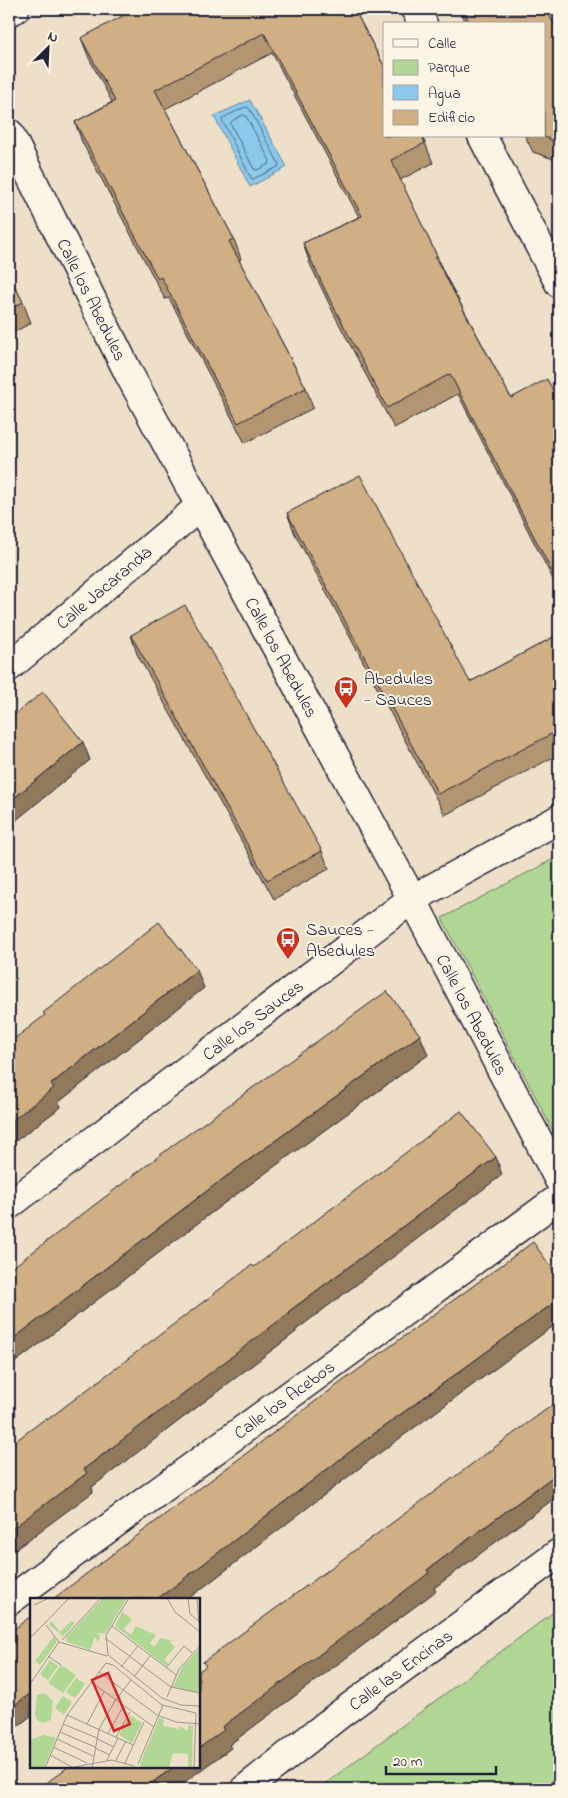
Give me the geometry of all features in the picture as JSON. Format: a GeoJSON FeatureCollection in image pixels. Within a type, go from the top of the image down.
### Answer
{"type":"FeatureCollection","features":[{"type":"Feature","properties":{"kind":"street"},"geometry":{"type":"LineString","coordinates":[[9,12],[15,9]]}},
{"type":"Feature","properties":{"kind":"street"},"geometry":{"type":"LineString","coordinates":[[416,9],[422,22]]}},
{"type":"Feature","properties":{"kind":"street","name":"Calle los Abedules"},"geometry":{"type":"LineString","coordinates":[[9,133],[129,374],[412,899],[559,1180]]}},
{"type":"Feature","properties":{"kind":"street"},"geometry":{"type":"LineString","coordinates":[[483,138],[553,256],[559,284]]}},
{"type":"Feature","properties":{"kind":"street","name":"Calle Jacaranda"},"geometry":{"type":"LineString","coordinates":[[9,667],[199,507]]}},
{"type":"Feature","properties":{"kind":"street","name":"Calle los Sauces"},"geometry":{"type":"LineString","coordinates":[[9,1205],[412,899],[559,819]]}},
{"type":"Feature","properties":{"kind":"street","name":"Calle los Acebos"},"geometry":{"type":"LineString","coordinates":[[9,1601],[559,1198]]}},
{"type":"Feature","properties":{"kind":"street","name":"Calle las Encinas"},"geometry":{"type":"LineString","coordinates":[[244,1789],[340,1715],[559,1553]]}},
{"type":"Feature","properties":{"kind":"green space"},"geometry":{"type":"Polygon","coordinates":[[[559,856],[559,1142],[442,918],[559,856]]]}},
{"type":"Feature","properties":{"kind":"green space"},"geometry":{"type":"Polygon","coordinates":[[[559,1608],[559,1789],[318,1789],[559,1608]]]}},
{"type":"Feature","properties":{"kind":"water"},"geometry":{"type":"Polygon","coordinates":[[[250,100],[287,167],[250,187],[214,116],[250,100]]]}},
{"type":"Feature","properties":{"kind":"building"},"geometry":{"type":"Polygon","coordinates":[[[136,9],[354,9],[383,64],[383,138],[423,138],[425,143],[391,160],[437,256],[435,257],[511,398],[547,379],[559,402],[559,585],[450,374],[387,408],[328,296],[303,243],[362,216],[264,33],[155,90],[234,239],[229,241],[306,388],[238,423],[161,277],[158,279],[75,122],[115,101],[81,38],[136,9]]]}},
{"type":"Feature","properties":{"kind":"building"},"geometry":{"type":"Polygon","coordinates":[[[463,9],[546,9],[559,33],[559,143],[546,138],[546,22],[469,22],[463,9]]]}},
{"type":"Feature","properties":{"kind":"building"},"geometry":{"type":"Polygon","coordinates":[[[9,275],[23,302],[9,310],[9,275]]]}},
{"type":"Feature","properties":{"kind":"building"},"geometry":{"type":"Polygon","coordinates":[[[360,475],[470,682],[559,634],[559,730],[438,794],[287,513],[360,475]]]}},
{"type":"Feature","properties":{"kind":"building"},"geometry":{"type":"Polygon","coordinates":[[[185,605],[322,851],[267,880],[131,635],[185,605]]]}},
{"type":"Feature","properties":{"kind":"building"},"geometry":{"type":"Polygon","coordinates":[[[43,692],[83,742],[9,802],[9,719],[43,692]]]}},
{"type":"Feature","properties":{"kind":"building"},"geometry":{"type":"Polygon","coordinates":[[[159,922],[197,970],[51,1084],[54,1088],[9,1123],[9,1043],[45,1015],[43,1013],[159,922]]]}},
{"type":"Feature","properties":{"kind":"building"},"geometry":{"type":"Polygon","coordinates":[[[387,991],[420,1035],[216,1184],[9,1342],[9,1270],[176,1143],[387,991]]]}},
{"type":"Feature","properties":{"kind":"building"},"geometry":{"type":"Polygon","coordinates":[[[461,1111],[496,1157],[288,1312],[84,1469],[87,1473],[9,1531],[9,1446],[46,1418],[47,1420],[252,1265],[254,1267],[461,1111]]]}},
{"type":"Feature","properties":{"kind":"building"},"geometry":{"type":"Polygon","coordinates":[[[533,1242],[559,1278],[559,1299],[364,1441],[158,1598],[54,1598],[317,1400],[533,1242]]]}},
{"type":"Feature","properties":{"kind":"building"},"geometry":{"type":"Polygon","coordinates":[[[559,1400],[559,1472],[427,1570],[429,1573],[222,1727],[224,1730],[200,1747],[200,1670],[206,1666],[203,1662],[559,1400]]]}},
{"type":"Feature","properties":{"kind":"building"},"geometry":{"type":"Polygon","coordinates":[[[30,1617],[30,1694],[9,1709],[9,1633],[30,1617]]]}},
{"type":"Feature","properties":{"kind":"building"},"geometry":{"type":"Polygon","coordinates":[[[67,1768],[173,1768],[143,1789],[38,1789],[67,1768]]]}},
{"type":"Feature","properties":{"kind":"place","name":"Abedules - Sauces"},"geometry":{"type":"Point","coordinates":[346,709]}},
{"type":"Feature","properties":{"kind":"place","name":"Sauces - Abedules"},"geometry":{"type":"Point","coordinates":[288,960]}}]}
